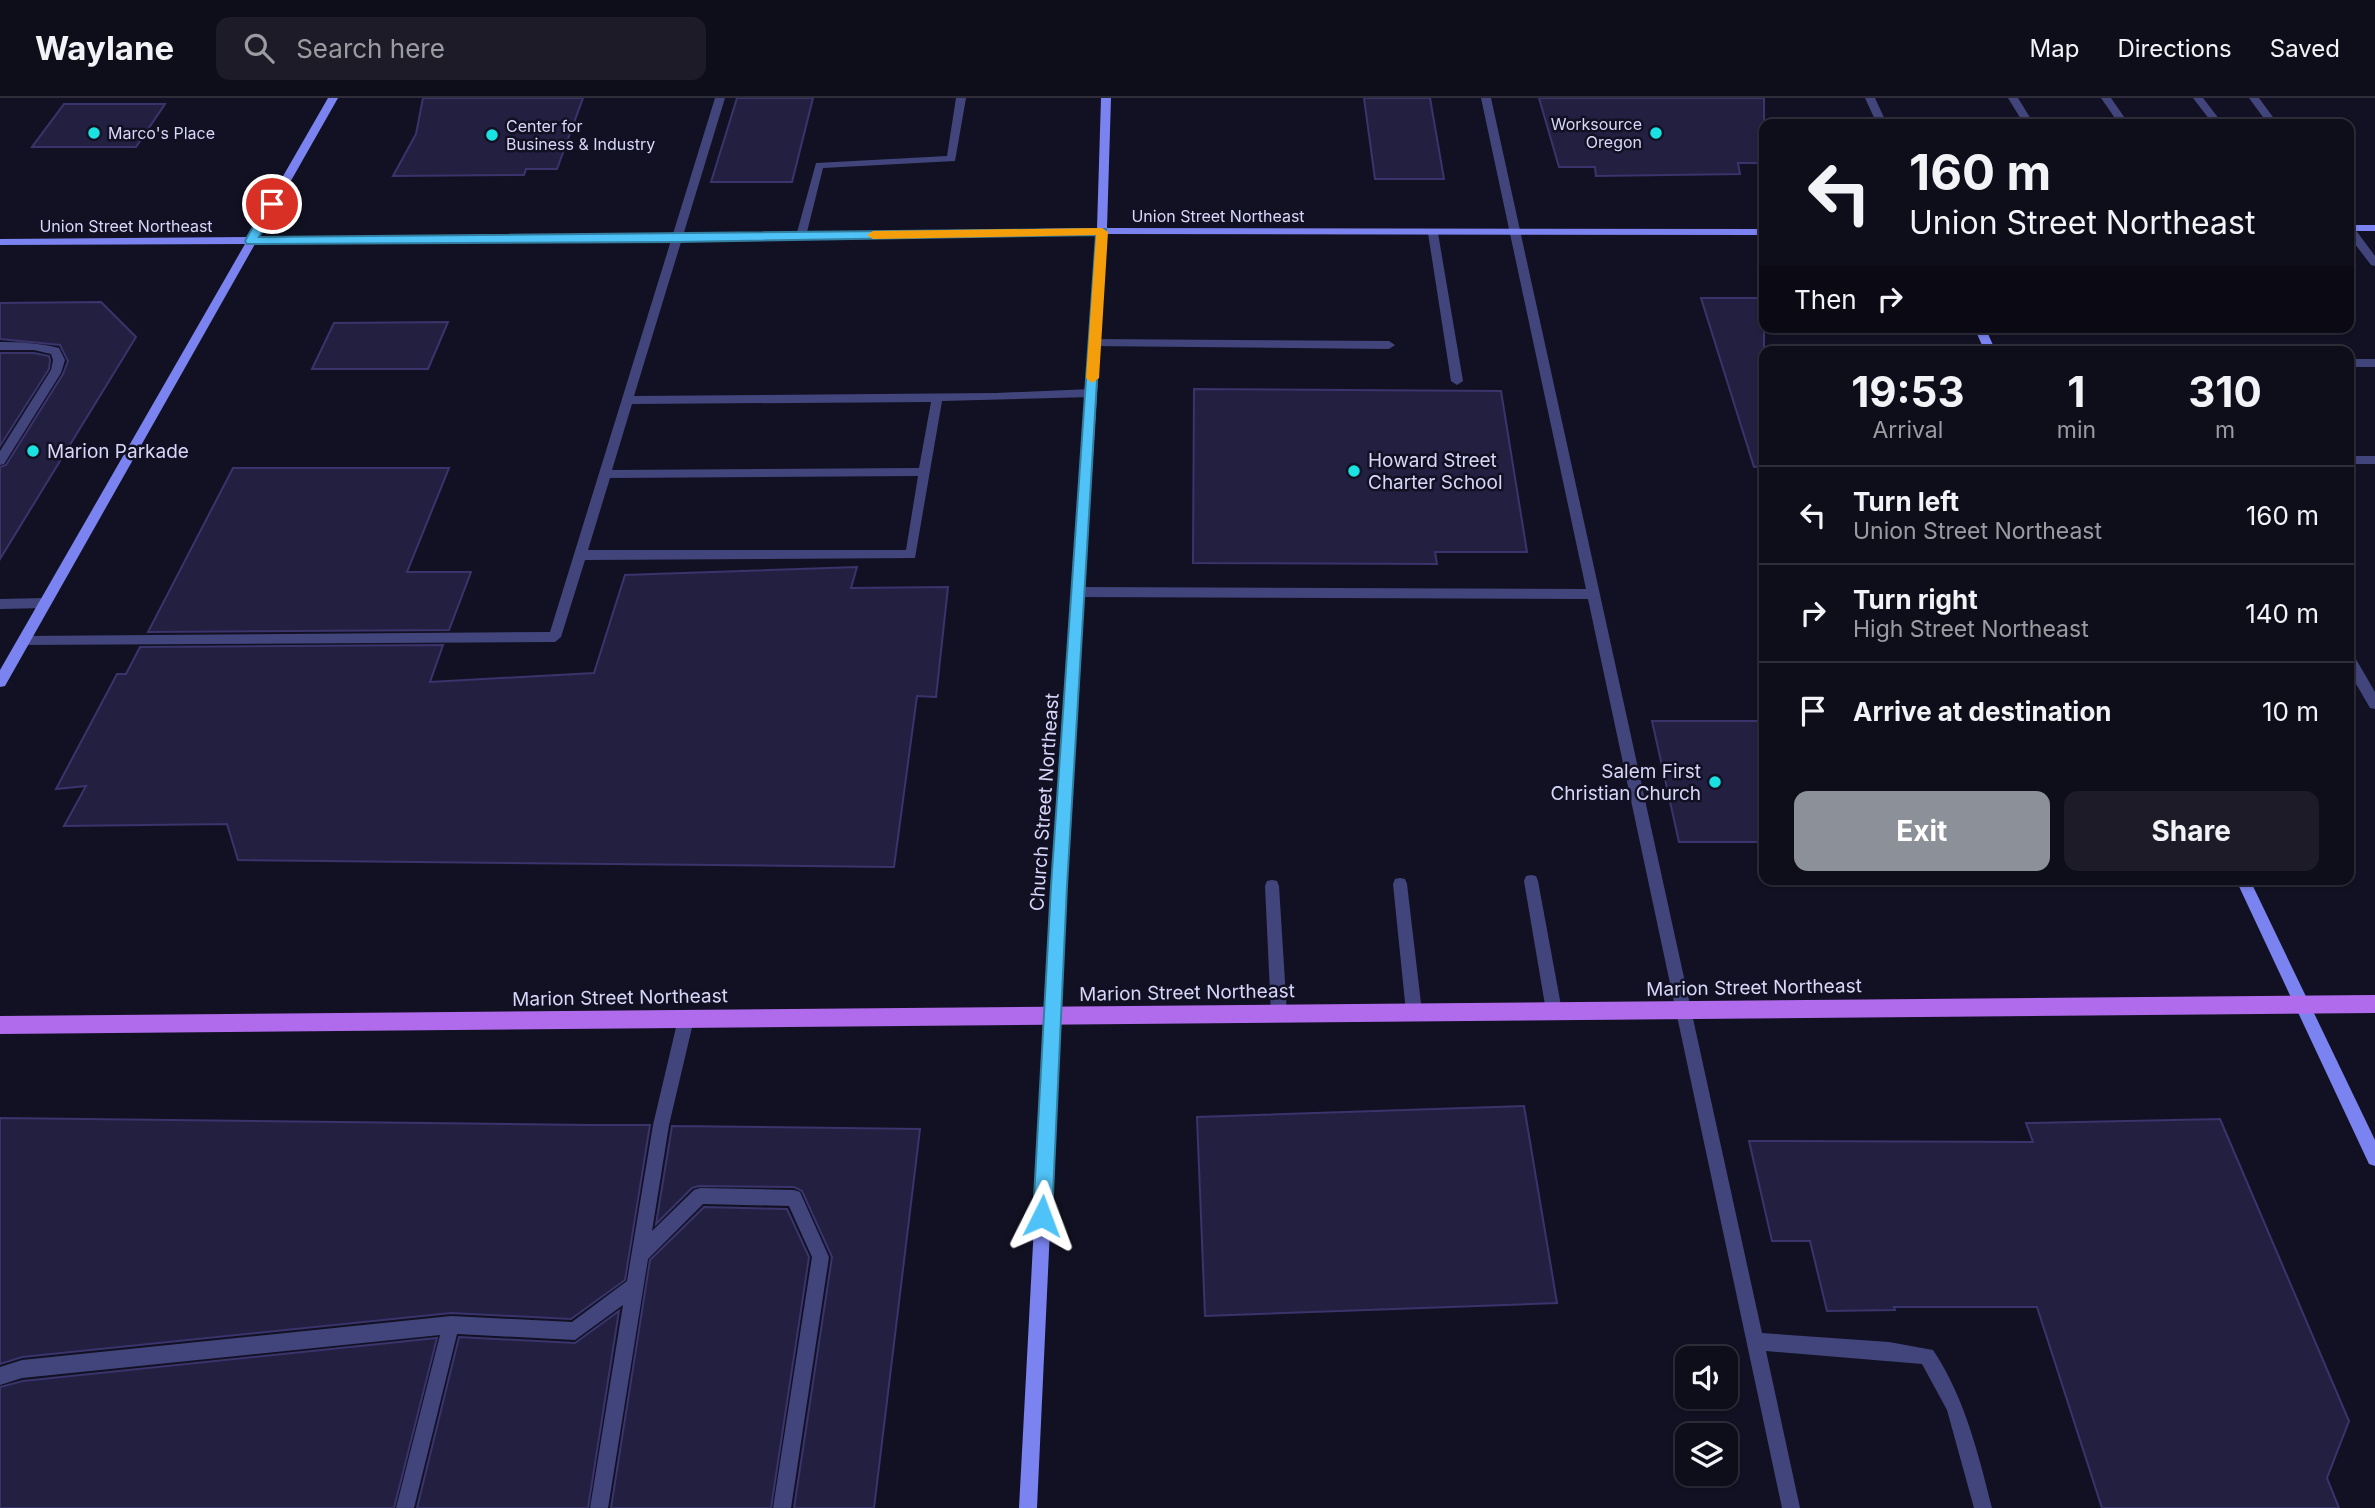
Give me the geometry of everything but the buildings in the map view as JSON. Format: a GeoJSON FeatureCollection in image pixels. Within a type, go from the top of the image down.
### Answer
{"type":"FeatureCollection","features":[{"type":"Feature","properties":{"kind":"main road","name":"Marion Street Northeast"},"geometry":{"type":"LineString","coordinates":[[0,1025],[2375,1004]]}},
{"type":"Feature","properties":{"kind":"street"},"geometry":{"type":"LineString","coordinates":[[0,682],[333,98]]}},
{"type":"Feature","properties":{"kind":"street"},"geometry":{"type":"LineString","coordinates":[[23,641],[555,637],[720,98]]}},
{"type":"Feature","properties":{"kind":"street"},"geometry":{"type":"LineString","coordinates":[[801,236],[819,165],[952,159],[961,98]]}},
{"type":"Feature","properties":{"kind":"street","name":"Church Street Northeast"},"geometry":{"type":"LineString","coordinates":[[1028,1508],[1052,1016],[1102,232],[1106,98]]}},
{"type":"Feature","properties":{"kind":"street"},"geometry":{"type":"LineString","coordinates":[[1486,98],[1791,1508]]}},
{"type":"Feature","properties":{"kind":"street"},"geometry":{"type":"LineString","coordinates":[[1870,98],[1880,119]]}},
{"type":"Feature","properties":{"kind":"street"},"geometry":{"type":"LineString","coordinates":[[2013,98],[2026,119]]}},
{"type":"Feature","properties":{"kind":"street"},"geometry":{"type":"LineString","coordinates":[[2106,98],[2121,119]]}},
{"type":"Feature","properties":{"kind":"street"},"geometry":{"type":"LineString","coordinates":[[2199,98],[2214,119]]}},
{"type":"Feature","properties":{"kind":"street"},"geometry":{"type":"LineString","coordinates":[[2254,98],[2269,119]]}},
{"type":"Feature","properties":{"kind":"street"},"geometry":{"type":"LineString","coordinates":[[2354,228],[2375,228]]}},
{"type":"Feature","properties":{"kind":"street","name":"Union Street Northeast"},"geometry":{"type":"LineString","coordinates":[[0,242],[677,238],[1102,232],[1759,232]]}},
{"type":"Feature","properties":{"kind":"street"},"geometry":{"type":"LineString","coordinates":[[1433,233],[1457,382]]}},
{"type":"Feature","properties":{"kind":"street"},"geometry":{"type":"LineString","coordinates":[[2354,235],[2375,263]]}},
{"type":"Feature","properties":{"kind":"street"},"geometry":{"type":"LineString","coordinates":[[1095,343],[1389,345]]}},
{"type":"Feature","properties":{"kind":"street"},"geometry":{"type":"LineString","coordinates":[[0,346],[34,346],[55,351],[59,360],[57,370],[0,461]]}},
{"type":"Feature","properties":{"kind":"street"},"geometry":{"type":"LineString","coordinates":[[2354,363],[2375,363]]}},
{"type":"Feature","properties":{"kind":"street"},"geometry":{"type":"LineString","coordinates":[[628,400],[1091,393]]}},
{"type":"Feature","properties":{"kind":"street"},"geometry":{"type":"LineString","coordinates":[[580,555],[911,555],[937,397]]}},
{"type":"Feature","properties":{"kind":"street"},"geometry":{"type":"LineString","coordinates":[[2354,460],[2375,460]]}},
{"type":"Feature","properties":{"kind":"street"},"geometry":{"type":"LineString","coordinates":[[606,474],[925,472]]}},
{"type":"Feature","properties":{"kind":"street"},"geometry":{"type":"LineString","coordinates":[[1078,592],[1594,594]]}},
{"type":"Feature","properties":{"kind":"street"},"geometry":{"type":"LineString","coordinates":[[0,604],[46,603]]}},
{"type":"Feature","properties":{"kind":"street"},"geometry":{"type":"LineString","coordinates":[[2354,668],[2375,704]]}},
{"type":"Feature","properties":{"kind":"street"},"geometry":{"type":"LineString","coordinates":[[1531,881],[1553,1011]]}},
{"type":"Feature","properties":{"kind":"street"},"geometry":{"type":"LineString","coordinates":[[1400,884],[1415,1012]]}},
{"type":"Feature","properties":{"kind":"street"},"geometry":{"type":"LineString","coordinates":[[2245,885],[2375,1158]]}},
{"type":"Feature","properties":{"kind":"street"},"geometry":{"type":"LineString","coordinates":[[1272,886],[1279,1014]]}},
{"type":"Feature","properties":{"kind":"street"},"geometry":{"type":"LineString","coordinates":[[599,1508],[661,1125],[686,1019]]}},
{"type":"Feature","properties":{"kind":"street"},"geometry":{"type":"LineString","coordinates":[[642,1253],[700,1196],[794,1198],[821,1257],[782,1508]]}},
{"type":"Feature","properties":{"kind":"street"},"geometry":{"type":"LineString","coordinates":[[0,1376],[22,1369],[451,1325],[575,1331],[637,1284]]}},
{"type":"Feature","properties":{"kind":"street"},"geometry":{"type":"LineString","coordinates":[[405,1508],[451,1325]]}},
{"type":"Feature","properties":{"kind":"street"},"geometry":{"type":"LineString","coordinates":[[1755,1341],[1927,1356],[1942,1375],[1954,1401],[1983,1508]]}},
{"type":"Feature","properties":{"kind":"slow traffic"},"geometry":{"type":"LineString","coordinates":[[873,235],[1102,232],[1092,378]]}},
{"type":"Feature","properties":{"kind":"place","name":"Marco's Place"},"geometry":{"type":"Point","coordinates":[94,133]}},
{"type":"Feature","properties":{"kind":"place","name":"Worksource Oregon"},"geometry":{"type":"Point","coordinates":[1656,133]}},
{"type":"Feature","properties":{"kind":"place","name":"Center for Business & Industry"},"geometry":{"type":"Point","coordinates":[492,135]}},
{"type":"Feature","properties":{"kind":"place","name":"Marion Parkade"},"geometry":{"type":"Point","coordinates":[33,451]}},
{"type":"Feature","properties":{"kind":"place","name":"Howard Street Charter School"},"geometry":{"type":"Point","coordinates":[1354,471]}},
{"type":"Feature","properties":{"kind":"place","name":"Salem First Christian Church"},"geometry":{"type":"Point","coordinates":[1715,782]}},
{"type":"Feature","properties":{"kind":"route"},"geometry":{"type":"LineString","coordinates":[[272,204],[251,241],[1102,232],[1059,886],[1042,1216]]}}]}
